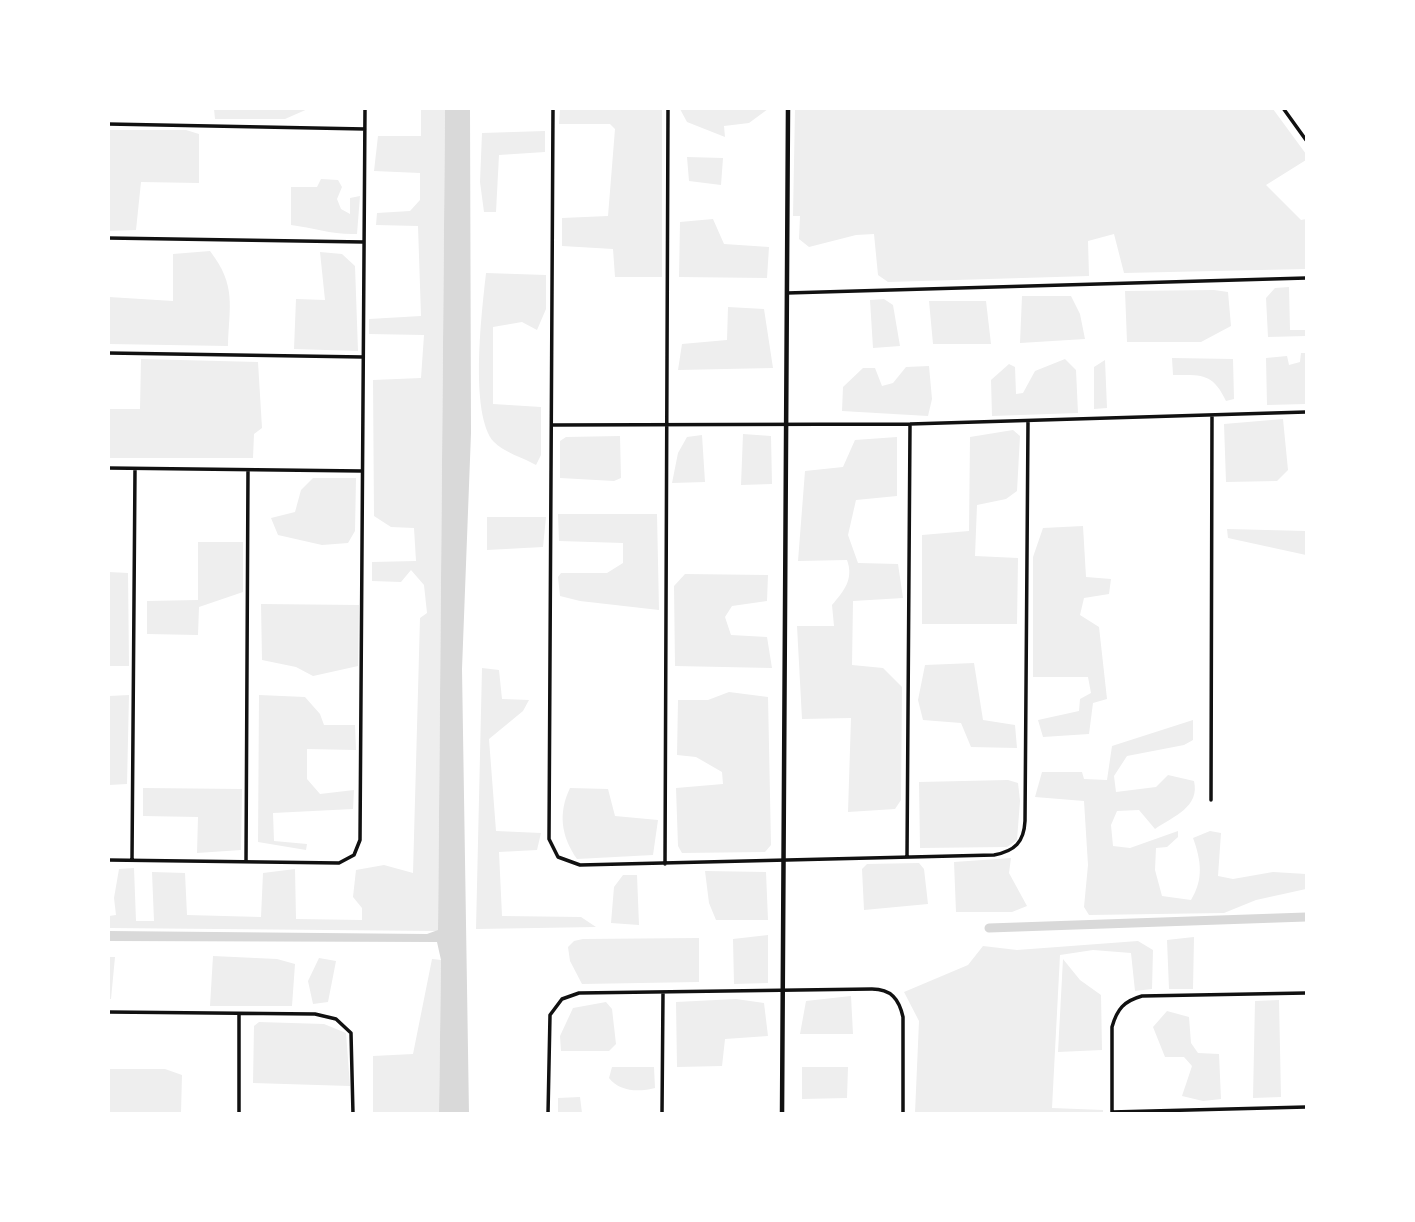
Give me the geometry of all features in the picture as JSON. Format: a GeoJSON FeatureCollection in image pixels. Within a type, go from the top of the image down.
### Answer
{"type":"FeatureCollection","features":[{"type":"Feature","properties":{"kind":"street"},"geometry":{"type":"LineString","coordinates":[[108,860],[339,863],[354,855],[360,840],[365,108]]}},
{"type":"Feature","properties":{"kind":"street"},"geometry":{"type":"LineString","coordinates":[[553,108],[549,839],[558,857],[567,863],[665,864],[994,855],[1009,852],[1017,846],[1024,838],[1026,821],[1028,422]]}},
{"type":"Feature","properties":{"kind":"street"},"geometry":{"type":"LineString","coordinates":[[665,864],[668,108]]}},
{"type":"Feature","properties":{"kind":"street"},"geometry":{"type":"LineString","coordinates":[[782,1114],[788,108]]}},
{"type":"Feature","properties":{"kind":"street"},"geometry":{"type":"LineString","coordinates":[[1283,108],[1307,140]]}},
{"type":"Feature","properties":{"kind":"street"},"geometry":{"type":"LineString","coordinates":[[108,124],[365,128]]}},
{"type":"Feature","properties":{"kind":"street"},"geometry":{"type":"LineString","coordinates":[[108,238],[364,243]]}},
{"type":"Feature","properties":{"kind":"street"},"geometry":{"type":"LineString","coordinates":[[787,293],[1307,278]]}},
{"type":"Feature","properties":{"kind":"street"},"geometry":{"type":"LineString","coordinates":[[108,353],[363,357]]}},
{"type":"Feature","properties":{"kind":"street"},"geometry":{"type":"LineString","coordinates":[[552,425],[1028,422],[1307,412]]}},
{"type":"Feature","properties":{"kind":"street"},"geometry":{"type":"LineString","coordinates":[[1211,800],[1212,415]]}},
{"type":"Feature","properties":{"kind":"street"},"geometry":{"type":"LineString","coordinates":[[907,857],[910,424]]}},
{"type":"Feature","properties":{"kind":"street"},"geometry":{"type":"LineString","coordinates":[[108,468],[362,471]]}},
{"type":"Feature","properties":{"kind":"street"},"geometry":{"type":"LineString","coordinates":[[132,860],[135,469]]}},
{"type":"Feature","properties":{"kind":"street"},"geometry":{"type":"LineString","coordinates":[[246,862],[248,470]]}},
{"type":"Feature","properties":{"kind":"street"},"geometry":{"type":"LineString","coordinates":[[548,1114],[548,1028],[554,1007],[562,999],[579,993],[877,989],[891,993],[901,1004],[903,1114]]}},
{"type":"Feature","properties":{"kind":"street"},"geometry":{"type":"LineString","coordinates":[[662,1114],[663,993]]}},
{"type":"Feature","properties":{"kind":"street"},"geometry":{"type":"LineString","coordinates":[[1307,993],[1142,996],[1126,1002],[1115,1014],[1112,1027],[1112,1113],[1307,1107]]}},
{"type":"Feature","properties":{"kind":"street"},"geometry":{"type":"LineString","coordinates":[[108,1012],[315,1014],[335,1018],[351,1033],[354,1047],[353,1114]]}},
{"type":"Feature","properties":{"kind":"street"},"geometry":{"type":"LineString","coordinates":[[239,1014],[239,1114]]}},
{"type":"Feature","properties":{"kind":"shaded area"},"geometry":{"type":"Polygon","coordinates":[[[310,108],[285,119],[215,119],[214,109],[310,108]]]}},
{"type":"Feature","properties":{"kind":"shaded area"},"geometry":{"type":"Polygon","coordinates":[[[421,109],[445,109],[438,931],[109,928],[109,916],[116,915],[114,898],[119,869],[134,868],[136,921],[154,921],[152,872],[185,873],[187,915],[261,917],[263,873],[295,869],[296,919],[362,920],[362,908],[353,897],[356,870],[384,865],[413,873],[420,618],[427,613],[424,585],[411,570],[401,582],[372,581],[372,562],[416,561],[414,528],[391,527],[374,516],[373,380],[421,378],[424,335],[369,334],[369,319],[421,316],[418,226],[376,225],[377,213],[410,211],[420,200],[420,173],[374,171],[378,136],[421,136],[421,109]]]}},
{"type":"Feature","properties":{"kind":"shaded area"},"geometry":{"type":"Polygon","coordinates":[[[445,109],[470,109],[471,433],[462,669],[469,1114],[439,1113],[441,960],[437,942],[108,941],[109,931],[427,934],[438,930],[445,109]]]}},
{"type":"Feature","properties":{"kind":"shaded area"},"geometry":{"type":"Polygon","coordinates":[[[560,109],[662,109],[662,277],[615,277],[613,249],[562,246],[562,218],[608,216],[615,129],[610,124],[559,124],[560,109]]]}},
{"type":"Feature","properties":{"kind":"shaded area"},"geometry":{"type":"Polygon","coordinates":[[[680,109],[768,109],[749,123],[724,126],[725,137],[687,122],[680,109]]]}},
{"type":"Feature","properties":{"kind":"shaded area"},"geometry":{"type":"Polygon","coordinates":[[[795,109],[1273,109],[1306,154],[1306,160],[1266,185],[1301,220],[1306,219],[1306,269],[1124,273],[1114,234],[1088,241],[1089,276],[888,282],[878,275],[874,234],[856,235],[809,247],[799,239],[800,216],[793,216],[795,109]]]}},
{"type":"Feature","properties":{"kind":"shaded area"},"geometry":{"type":"Polygon","coordinates":[[[108,130],[186,130],[199,134],[199,183],[141,182],[136,230],[109,231],[108,130]]]}},
{"type":"Feature","properties":{"kind":"shaded area"},"geometry":{"type":"Polygon","coordinates":[[[545,131],[545,152],[499,155],[496,212],[484,212],[480,182],[482,133],[545,131]]]}},
{"type":"Feature","properties":{"kind":"shaded area"},"geometry":{"type":"Polygon","coordinates":[[[687,157],[723,158],[721,185],[689,181],[687,157]]]}},
{"type":"Feature","properties":{"kind":"shaded area"},"geometry":{"type":"Polygon","coordinates":[[[321,179],[338,180],[342,187],[337,199],[341,209],[350,214],[350,198],[360,196],[357,234],[291,225],[291,187],[317,187],[321,179]]]}},
{"type":"Feature","properties":{"kind":"shaded area"},"geometry":{"type":"Polygon","coordinates":[[[713,219],[724,244],[769,247],[767,278],[679,277],[680,222],[713,219]]]}},
{"type":"Feature","properties":{"kind":"shaded area"},"geometry":{"type":"Polygon","coordinates":[[[210,251],[219,263],[228,286],[228,346],[109,344],[109,297],[173,301],[173,254],[210,251]]]}},
{"type":"Feature","properties":{"kind":"shaded area"},"geometry":{"type":"Polygon","coordinates":[[[320,252],[342,254],[355,266],[358,351],[294,349],[296,299],[325,300],[320,252]]]}},
{"type":"Feature","properties":{"kind":"shaded area"},"geometry":{"type":"Polygon","coordinates":[[[486,273],[546,275],[546,309],[537,330],[522,322],[493,327],[493,404],[541,407],[541,455],[536,465],[498,446],[486,428],[479,386],[479,361],[486,273]]]}},
{"type":"Feature","properties":{"kind":"shaded area"},"geometry":{"type":"Polygon","coordinates":[[[1289,287],[1290,330],[1306,330],[1306,336],[1268,337],[1266,298],[1275,288],[1289,287]]]}},
{"type":"Feature","properties":{"kind":"shaded area"},"geometry":{"type":"Polygon","coordinates":[[[1125,291],[1228,292],[1231,326],[1201,342],[1127,342],[1125,291]]]}},
{"type":"Feature","properties":{"kind":"shaded area"},"geometry":{"type":"Polygon","coordinates":[[[1022,296],[1071,296],[1080,314],[1085,339],[1020,343],[1022,296]]]}},
{"type":"Feature","properties":{"kind":"shaded area"},"geometry":{"type":"Polygon","coordinates":[[[884,299],[893,305],[900,346],[873,348],[870,300],[884,299]]]}},
{"type":"Feature","properties":{"kind":"shaded area"},"geometry":{"type":"Polygon","coordinates":[[[929,301],[986,301],[991,344],[933,344],[929,301]]]}},
{"type":"Feature","properties":{"kind":"shaded area"},"geometry":{"type":"Polygon","coordinates":[[[728,307],[764,309],[773,368],[678,370],[682,344],[727,340],[728,307]]]}},
{"type":"Feature","properties":{"kind":"shaded area"},"geometry":{"type":"Polygon","coordinates":[[[1301,353],[1306,353],[1306,404],[1267,405],[1266,358],[1287,356],[1289,365],[1300,362],[1301,353]]]}},
{"type":"Feature","properties":{"kind":"shaded area"},"geometry":{"type":"Polygon","coordinates":[[[1172,358],[1233,359],[1234,399],[1226,401],[1216,385],[1206,378],[1173,375],[1172,358]]]}},
{"type":"Feature","properties":{"kind":"shaded area"},"geometry":{"type":"Polygon","coordinates":[[[141,359],[258,362],[262,428],[254,434],[253,458],[109,458],[109,409],[140,409],[141,359]]]}},
{"type":"Feature","properties":{"kind":"shaded area"},"geometry":{"type":"Polygon","coordinates":[[[1065,359],[1076,370],[1078,413],[992,416],[991,380],[1009,364],[1015,367],[1016,394],[1023,393],[1035,371],[1065,359]]]}},
{"type":"Feature","properties":{"kind":"shaded area"},"geometry":{"type":"Polygon","coordinates":[[[1105,360],[1107,408],[1094,409],[1094,367],[1105,360]]]}},
{"type":"Feature","properties":{"kind":"shaded area"},"geometry":{"type":"Polygon","coordinates":[[[929,366],[932,399],[928,416],[842,411],[843,387],[863,368],[875,368],[882,386],[893,383],[906,367],[929,366]]]}},
{"type":"Feature","properties":{"kind":"shaded area"},"geometry":{"type":"Polygon","coordinates":[[[1283,419],[1288,470],[1277,481],[1226,482],[1224,424],[1283,419]]]}},
{"type":"Feature","properties":{"kind":"shaded area"},"geometry":{"type":"Polygon","coordinates":[[[1013,430],[1020,436],[1017,491],[1006,499],[977,505],[975,556],[1018,558],[1017,624],[922,624],[922,535],[969,531],[970,437],[1013,430]]]}},
{"type":"Feature","properties":{"kind":"shaded area"},"geometry":{"type":"Polygon","coordinates":[[[743,434],[771,436],[772,484],[741,485],[743,434]]]}},
{"type":"Feature","properties":{"kind":"shaded area"},"geometry":{"type":"Polygon","coordinates":[[[702,435],[705,482],[672,483],[678,453],[687,437],[702,435]]]}},
{"type":"Feature","properties":{"kind":"shaded area"},"geometry":{"type":"Polygon","coordinates":[[[620,436],[621,478],[614,481],[560,478],[560,441],[566,437],[620,436]]]}},
{"type":"Feature","properties":{"kind":"shaded area"},"geometry":{"type":"Polygon","coordinates":[[[897,437],[897,496],[856,500],[848,535],[858,563],[898,564],[903,598],[853,601],[852,665],[883,668],[902,687],[901,800],[895,809],[848,812],[851,718],[802,719],[797,626],[834,626],[832,605],[844,590],[849,573],[847,560],[798,561],[805,471],[843,467],[855,440],[897,437]]]}},
{"type":"Feature","properties":{"kind":"shaded area"},"geometry":{"type":"Polygon","coordinates":[[[313,478],[356,478],[355,531],[348,543],[322,545],[278,535],[271,518],[295,512],[301,490],[313,478]]]}},
{"type":"Feature","properties":{"kind":"shaded area"},"geometry":{"type":"Polygon","coordinates":[[[558,514],[657,514],[659,610],[580,601],[560,596],[558,577],[561,573],[607,573],[623,563],[623,543],[559,541],[558,514]]]}},
{"type":"Feature","properties":{"kind":"shaded area"},"geometry":{"type":"Polygon","coordinates":[[[487,517],[546,517],[543,547],[487,550],[487,517]]]}},
{"type":"Feature","properties":{"kind":"shaded area"},"geometry":{"type":"Polygon","coordinates":[[[1083,526],[1086,577],[1111,579],[1109,594],[1084,598],[1080,615],[1099,627],[1107,699],[1093,703],[1089,734],[1043,737],[1038,720],[1079,711],[1080,699],[1091,693],[1088,677],[1033,677],[1033,557],[1043,528],[1083,526]]]}},
{"type":"Feature","properties":{"kind":"shaded area"},"geometry":{"type":"Polygon","coordinates":[[[1227,529],[1306,531],[1306,555],[1228,538],[1227,529]]]}},
{"type":"Feature","properties":{"kind":"shaded area"},"geometry":{"type":"Polygon","coordinates":[[[198,542],[243,542],[243,592],[199,607],[198,635],[147,634],[147,601],[198,600],[198,542]]]}},
{"type":"Feature","properties":{"kind":"shaded area"},"geometry":{"type":"Polygon","coordinates":[[[109,572],[128,573],[129,666],[109,666],[109,572]]]}},
{"type":"Feature","properties":{"kind":"shaded area"},"geometry":{"type":"Polygon","coordinates":[[[685,574],[768,575],[767,601],[732,606],[725,617],[731,635],[767,637],[772,668],[675,666],[674,586],[685,574]]]}},
{"type":"Feature","properties":{"kind":"shaded area"},"geometry":{"type":"Polygon","coordinates":[[[261,604],[359,605],[358,666],[313,676],[296,667],[262,660],[261,604]]]}},
{"type":"Feature","properties":{"kind":"shaded area"},"geometry":{"type":"Polygon","coordinates":[[[974,663],[983,720],[1015,725],[1017,748],[971,747],[961,723],[923,720],[918,700],[925,665],[974,663]]]}},
{"type":"Feature","properties":{"kind":"shaded area"},"geometry":{"type":"Polygon","coordinates":[[[482,668],[499,670],[502,699],[529,700],[523,711],[489,739],[496,831],[541,833],[537,850],[499,852],[502,916],[581,917],[596,927],[476,929],[482,668]]]}},
{"type":"Feature","properties":{"kind":"shaded area"},"geometry":{"type":"Polygon","coordinates":[[[729,692],[768,697],[771,845],[765,852],[682,853],[678,846],[676,788],[723,784],[722,772],[696,757],[677,755],[678,700],[708,700],[729,692]]]}},
{"type":"Feature","properties":{"kind":"shaded area"},"geometry":{"type":"Polygon","coordinates":[[[129,695],[127,784],[109,785],[109,696],[129,695]]]}},
{"type":"Feature","properties":{"kind":"shaded area"},"geometry":{"type":"Polygon","coordinates":[[[259,695],[305,697],[320,714],[324,725],[355,725],[356,750],[307,749],[307,779],[320,794],[354,790],[353,809],[273,813],[274,841],[307,844],[306,850],[258,842],[259,695]]]}},
{"type":"Feature","properties":{"kind":"shaded area"},"geometry":{"type":"Polygon","coordinates":[[[1193,720],[1193,740],[1184,745],[1127,756],[1114,776],[1116,792],[1156,787],[1168,775],[1194,781],[1193,798],[1184,810],[1155,829],[1139,810],[1117,811],[1111,825],[1113,846],[1130,848],[1178,831],[1178,837],[1167,847],[1156,848],[1155,870],[1162,896],[1191,900],[1198,885],[1200,869],[1193,838],[1210,831],[1221,833],[1218,876],[1233,879],[1273,872],[1306,874],[1306,889],[1256,900],[1224,913],[1089,915],[1084,907],[1088,865],[1084,801],[1035,797],[1042,772],[1082,772],[1084,779],[1107,780],[1112,746],[1193,720]]]}},
{"type":"Feature","properties":{"kind":"shaded area"},"geometry":{"type":"Polygon","coordinates":[[[1008,780],[1018,783],[1020,801],[1017,840],[1007,847],[920,848],[919,782],[1008,780]]]}},
{"type":"Feature","properties":{"kind":"shaded area"},"geometry":{"type":"Polygon","coordinates":[[[143,788],[242,789],[241,850],[197,853],[198,817],[143,816],[143,788]]]}},
{"type":"Feature","properties":{"kind":"shaded area"},"geometry":{"type":"Polygon","coordinates":[[[570,788],[608,789],[615,816],[658,820],[653,855],[577,859],[567,842],[563,824],[564,806],[570,788]]]}},
{"type":"Feature","properties":{"kind":"shaded area"},"geometry":{"type":"Polygon","coordinates":[[[1011,858],[1009,873],[1027,906],[1012,912],[956,912],[954,862],[1011,858]]]}},
{"type":"Feature","properties":{"kind":"shaded area"},"geometry":{"type":"Polygon","coordinates":[[[919,863],[924,869],[928,904],[864,910],[862,869],[867,864],[919,863]]]}},
{"type":"Feature","properties":{"kind":"shaded area"},"geometry":{"type":"Polygon","coordinates":[[[705,871],[766,872],[768,920],[716,920],[709,903],[705,871]]]}},
{"type":"Feature","properties":{"kind":"shaded area"},"geometry":{"type":"Polygon","coordinates":[[[623,875],[637,875],[639,925],[611,923],[614,887],[623,875]]]}},
{"type":"Feature","properties":{"kind":"shaded area"},"geometry":{"type":"Polygon","coordinates":[[[768,935],[768,983],[734,984],[733,939],[768,935]]]}},
{"type":"Feature","properties":{"kind":"shaded area"},"geometry":{"type":"Polygon","coordinates":[[[1194,937],[1193,989],[1169,989],[1167,940],[1194,937]]]}},
{"type":"Feature","properties":{"kind":"shaded area"},"geometry":{"type":"Polygon","coordinates":[[[699,938],[699,982],[582,984],[570,961],[568,947],[574,941],[583,939],[699,938]]]}},
{"type":"Feature","properties":{"kind":"shaded area"},"geometry":{"type":"Polygon","coordinates":[[[1138,941],[1153,950],[1152,989],[1135,991],[1131,953],[1093,950],[1060,955],[1052,1108],[1103,1110],[1103,1113],[915,1113],[919,1021],[904,992],[968,965],[983,946],[1017,950],[1138,941]]]}},
{"type":"Feature","properties":{"kind":"shaded area"},"geometry":{"type":"Polygon","coordinates":[[[213,956],[277,959],[295,964],[292,1006],[210,1006],[213,956]]]}},
{"type":"Feature","properties":{"kind":"shaded area"},"geometry":{"type":"Polygon","coordinates":[[[109,957],[115,957],[111,999],[109,999],[109,957]]]}},
{"type":"Feature","properties":{"kind":"shaded area"},"geometry":{"type":"Polygon","coordinates":[[[319,958],[336,961],[328,1002],[313,1004],[308,981],[319,958]]]}},
{"type":"Feature","properties":{"kind":"shaded area"},"geometry":{"type":"Polygon","coordinates":[[[432,959],[441,960],[439,1113],[373,1114],[373,1056],[413,1054],[432,959]]]}},
{"type":"Feature","properties":{"kind":"shaded area"},"geometry":{"type":"Polygon","coordinates":[[[1063,959],[1080,980],[1101,995],[1102,1050],[1058,1052],[1063,959]]]}},
{"type":"Feature","properties":{"kind":"shaded area"},"geometry":{"type":"Polygon","coordinates":[[[851,996],[853,1034],[800,1034],[806,1001],[851,996]]]}},
{"type":"Feature","properties":{"kind":"shaded area"},"geometry":{"type":"Polygon","coordinates":[[[736,999],[764,1003],[768,1036],[725,1039],[722,1066],[677,1067],[676,1002],[736,999]]]}},
{"type":"Feature","properties":{"kind":"shaded area"},"geometry":{"type":"Polygon","coordinates":[[[1279,1000],[1281,1097],[1253,1098],[1255,1001],[1279,1000]]]}},
{"type":"Feature","properties":{"kind":"shaded area"},"geometry":{"type":"Polygon","coordinates":[[[606,1002],[612,1009],[616,1044],[609,1051],[561,1051],[560,1036],[573,1008],[606,1002]]]}},
{"type":"Feature","properties":{"kind":"shaded area"},"geometry":{"type":"Polygon","coordinates":[[[1167,1011],[1189,1017],[1191,1043],[1198,1053],[1219,1054],[1221,1099],[1203,1101],[1182,1096],[1192,1066],[1184,1057],[1165,1057],[1153,1027],[1167,1011]]]}},
{"type":"Feature","properties":{"kind":"shaded area"},"geometry":{"type":"Polygon","coordinates":[[[259,1022],[324,1024],[346,1033],[350,1086],[253,1083],[254,1026],[259,1022]]]}},
{"type":"Feature","properties":{"kind":"shaded area"},"geometry":{"type":"Polygon","coordinates":[[[612,1067],[654,1067],[655,1088],[636,1090],[619,1086],[609,1078],[612,1067]]]}},
{"type":"Feature","properties":{"kind":"shaded area"},"geometry":{"type":"Polygon","coordinates":[[[802,1067],[848,1067],[847,1098],[802,1099],[802,1067]]]}},
{"type":"Feature","properties":{"kind":"shaded area"},"geometry":{"type":"Polygon","coordinates":[[[109,1069],[165,1069],[182,1075],[181,1113],[109,1113],[109,1069]]]}},
{"type":"Feature","properties":{"kind":"shaded area"},"geometry":{"type":"Polygon","coordinates":[[[580,1097],[582,1113],[558,1113],[558,1098],[580,1097]]]}},
{"type":"Feature","properties":{"kind":"waterway"},"geometry":{"type":"LineString","coordinates":[[989,928],[1306,917]]}}]}
